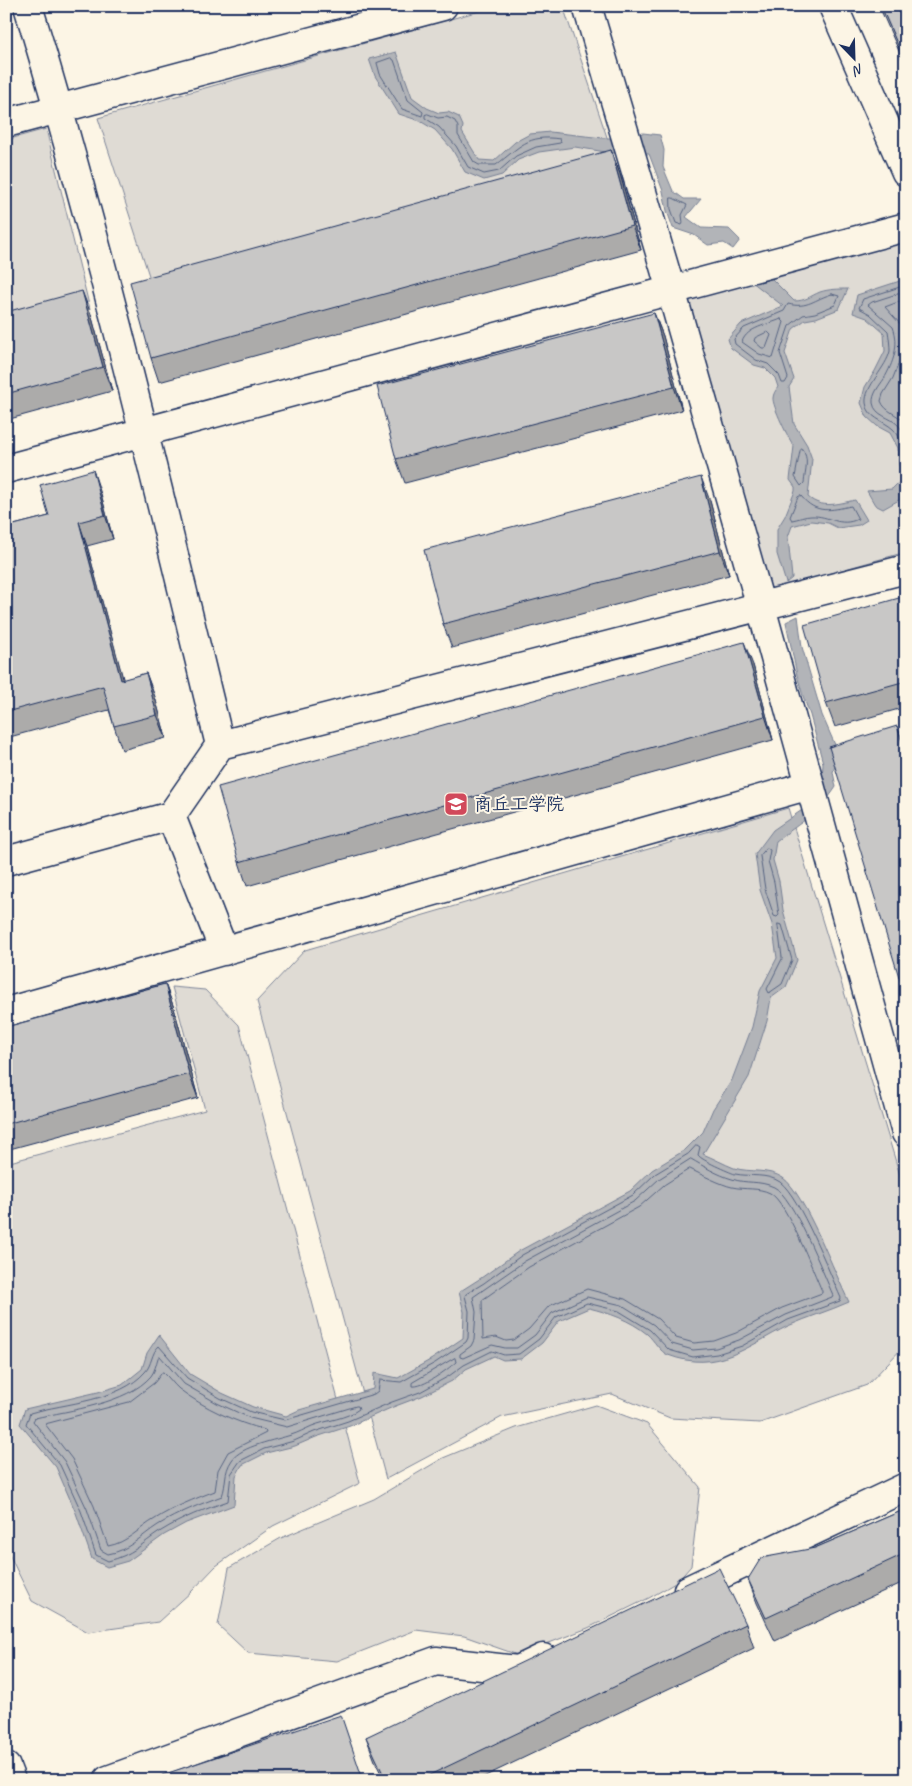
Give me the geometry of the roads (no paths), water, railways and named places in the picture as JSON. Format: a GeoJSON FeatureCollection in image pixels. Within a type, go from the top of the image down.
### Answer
{"type":"FeatureCollection","features":[{"type":"Feature","properties":{"kind":"lane"},"geometry":{"type":"LineString","coordinates":[[28,6],[59,108],[144,432],[220,745]]}},
{"type":"Feature","properties":{"kind":"lane"},"geometry":{"type":"LineString","coordinates":[[6,123],[443,6]]}},
{"type":"Feature","properties":{"kind":"lane"},"geometry":{"type":"LineString","coordinates":[[586,6],[671,290],[761,606],[906,1132]]}},
{"type":"Feature","properties":{"kind":"lane"},"geometry":{"type":"LineString","coordinates":[[833,6],[906,172]]}},
{"type":"Feature","properties":{"kind":"lane"},"geometry":{"type":"LineString","coordinates":[[6,469],[906,227]]}},
{"type":"Feature","properties":{"kind":"lane"},"geometry":{"type":"LineString","coordinates":[[6,860],[171,816],[220,745],[906,569]]}},
{"type":"Feature","properties":{"kind":"lane"},"geometry":{"type":"LineString","coordinates":[[6,1012],[810,785]]}},
{"type":"Feature","properties":{"kind":"lane"},"geometry":{"type":"LineString","coordinates":[[171,816],[224,951]]}},
{"type":"Feature","properties":{"kind":"lane"},"geometry":{"type":"LineString","coordinates":[[662,1602],[906,1487]]}},
{"type":"Feature","properties":{"kind":"lane"},"geometry":{"type":"LineString","coordinates":[[108,1780],[436,1661],[518,1670],[563,1649]]}},
{"type":"Feature","properties":{"kind":"lane"},"geometry":{"type":"LineString","coordinates":[[6,1767],[11,1780]]}},
{"type":"Feature","properties":{"kind":"water"},"geometry":{"type":"Polygon","coordinates":[[[396,52],[412,97],[427,108],[439,113],[448,112],[459,117],[463,126],[462,132],[479,160],[494,161],[515,142],[530,134],[550,132],[603,138],[620,138],[643,133],[660,135],[664,150],[663,167],[673,191],[684,199],[701,199],[686,217],[701,228],[729,229],[740,240],[733,249],[724,243],[708,245],[694,235],[673,228],[663,191],[649,154],[612,153],[575,147],[539,152],[518,160],[502,175],[484,180],[465,172],[452,149],[435,130],[420,121],[399,114],[375,76],[369,59],[396,52]]]}},
{"type":"Feature","properties":{"kind":"water"},"geometry":{"type":"Polygon","coordinates":[[[764,271],[794,301],[805,299],[823,291],[848,289],[839,309],[805,320],[793,329],[785,353],[794,379],[789,387],[794,424],[807,445],[812,459],[808,497],[813,501],[824,504],[836,504],[855,500],[867,520],[859,525],[838,528],[828,523],[811,521],[792,526],[788,537],[792,578],[786,583],[777,554],[777,529],[785,516],[795,491],[795,487],[790,480],[794,446],[788,437],[773,402],[778,387],[775,378],[765,368],[754,365],[731,348],[728,339],[741,324],[783,306],[747,278],[764,271]]]}},
{"type":"Feature","properties":{"kind":"water"},"geometry":{"type":"Polygon","coordinates":[[[906,279],[906,496],[883,509],[875,505],[867,491],[892,489],[904,477],[899,465],[898,448],[890,433],[877,426],[867,417],[861,403],[865,387],[885,351],[884,333],[867,318],[853,313],[857,295],[906,279]]]}},
{"type":"Feature","properties":{"kind":"water"},"geometry":{"type":"Polygon","coordinates":[[[798,616],[802,647],[822,715],[839,754],[833,772],[836,787],[816,811],[776,841],[773,860],[779,881],[783,910],[797,960],[786,987],[771,998],[767,1021],[749,1077],[703,1154],[734,1168],[777,1175],[791,1186],[810,1217],[849,1302],[788,1326],[731,1355],[702,1361],[686,1360],[668,1355],[647,1334],[634,1325],[612,1315],[589,1308],[559,1321],[542,1343],[521,1359],[503,1360],[494,1356],[466,1369],[452,1381],[422,1396],[350,1426],[295,1446],[266,1453],[242,1465],[236,1476],[234,1505],[186,1523],[164,1535],[128,1561],[107,1567],[92,1559],[76,1513],[56,1467],[20,1424],[25,1409],[122,1385],[142,1369],[147,1353],[159,1335],[190,1374],[222,1393],[253,1407],[286,1416],[299,1410],[373,1389],[374,1373],[398,1378],[432,1359],[463,1338],[464,1312],[459,1292],[519,1251],[630,1191],[652,1170],[685,1150],[703,1132],[713,1109],[732,1080],[752,1027],[760,991],[777,958],[772,924],[760,890],[755,854],[773,830],[805,808],[822,783],[823,763],[797,675],[786,622],[798,616]]]}},
{"type":"Feature","properties":{"kind":"place","name":"商丘工学院"},"geometry":{"type":"Point","coordinates":[456,804]}}]}
